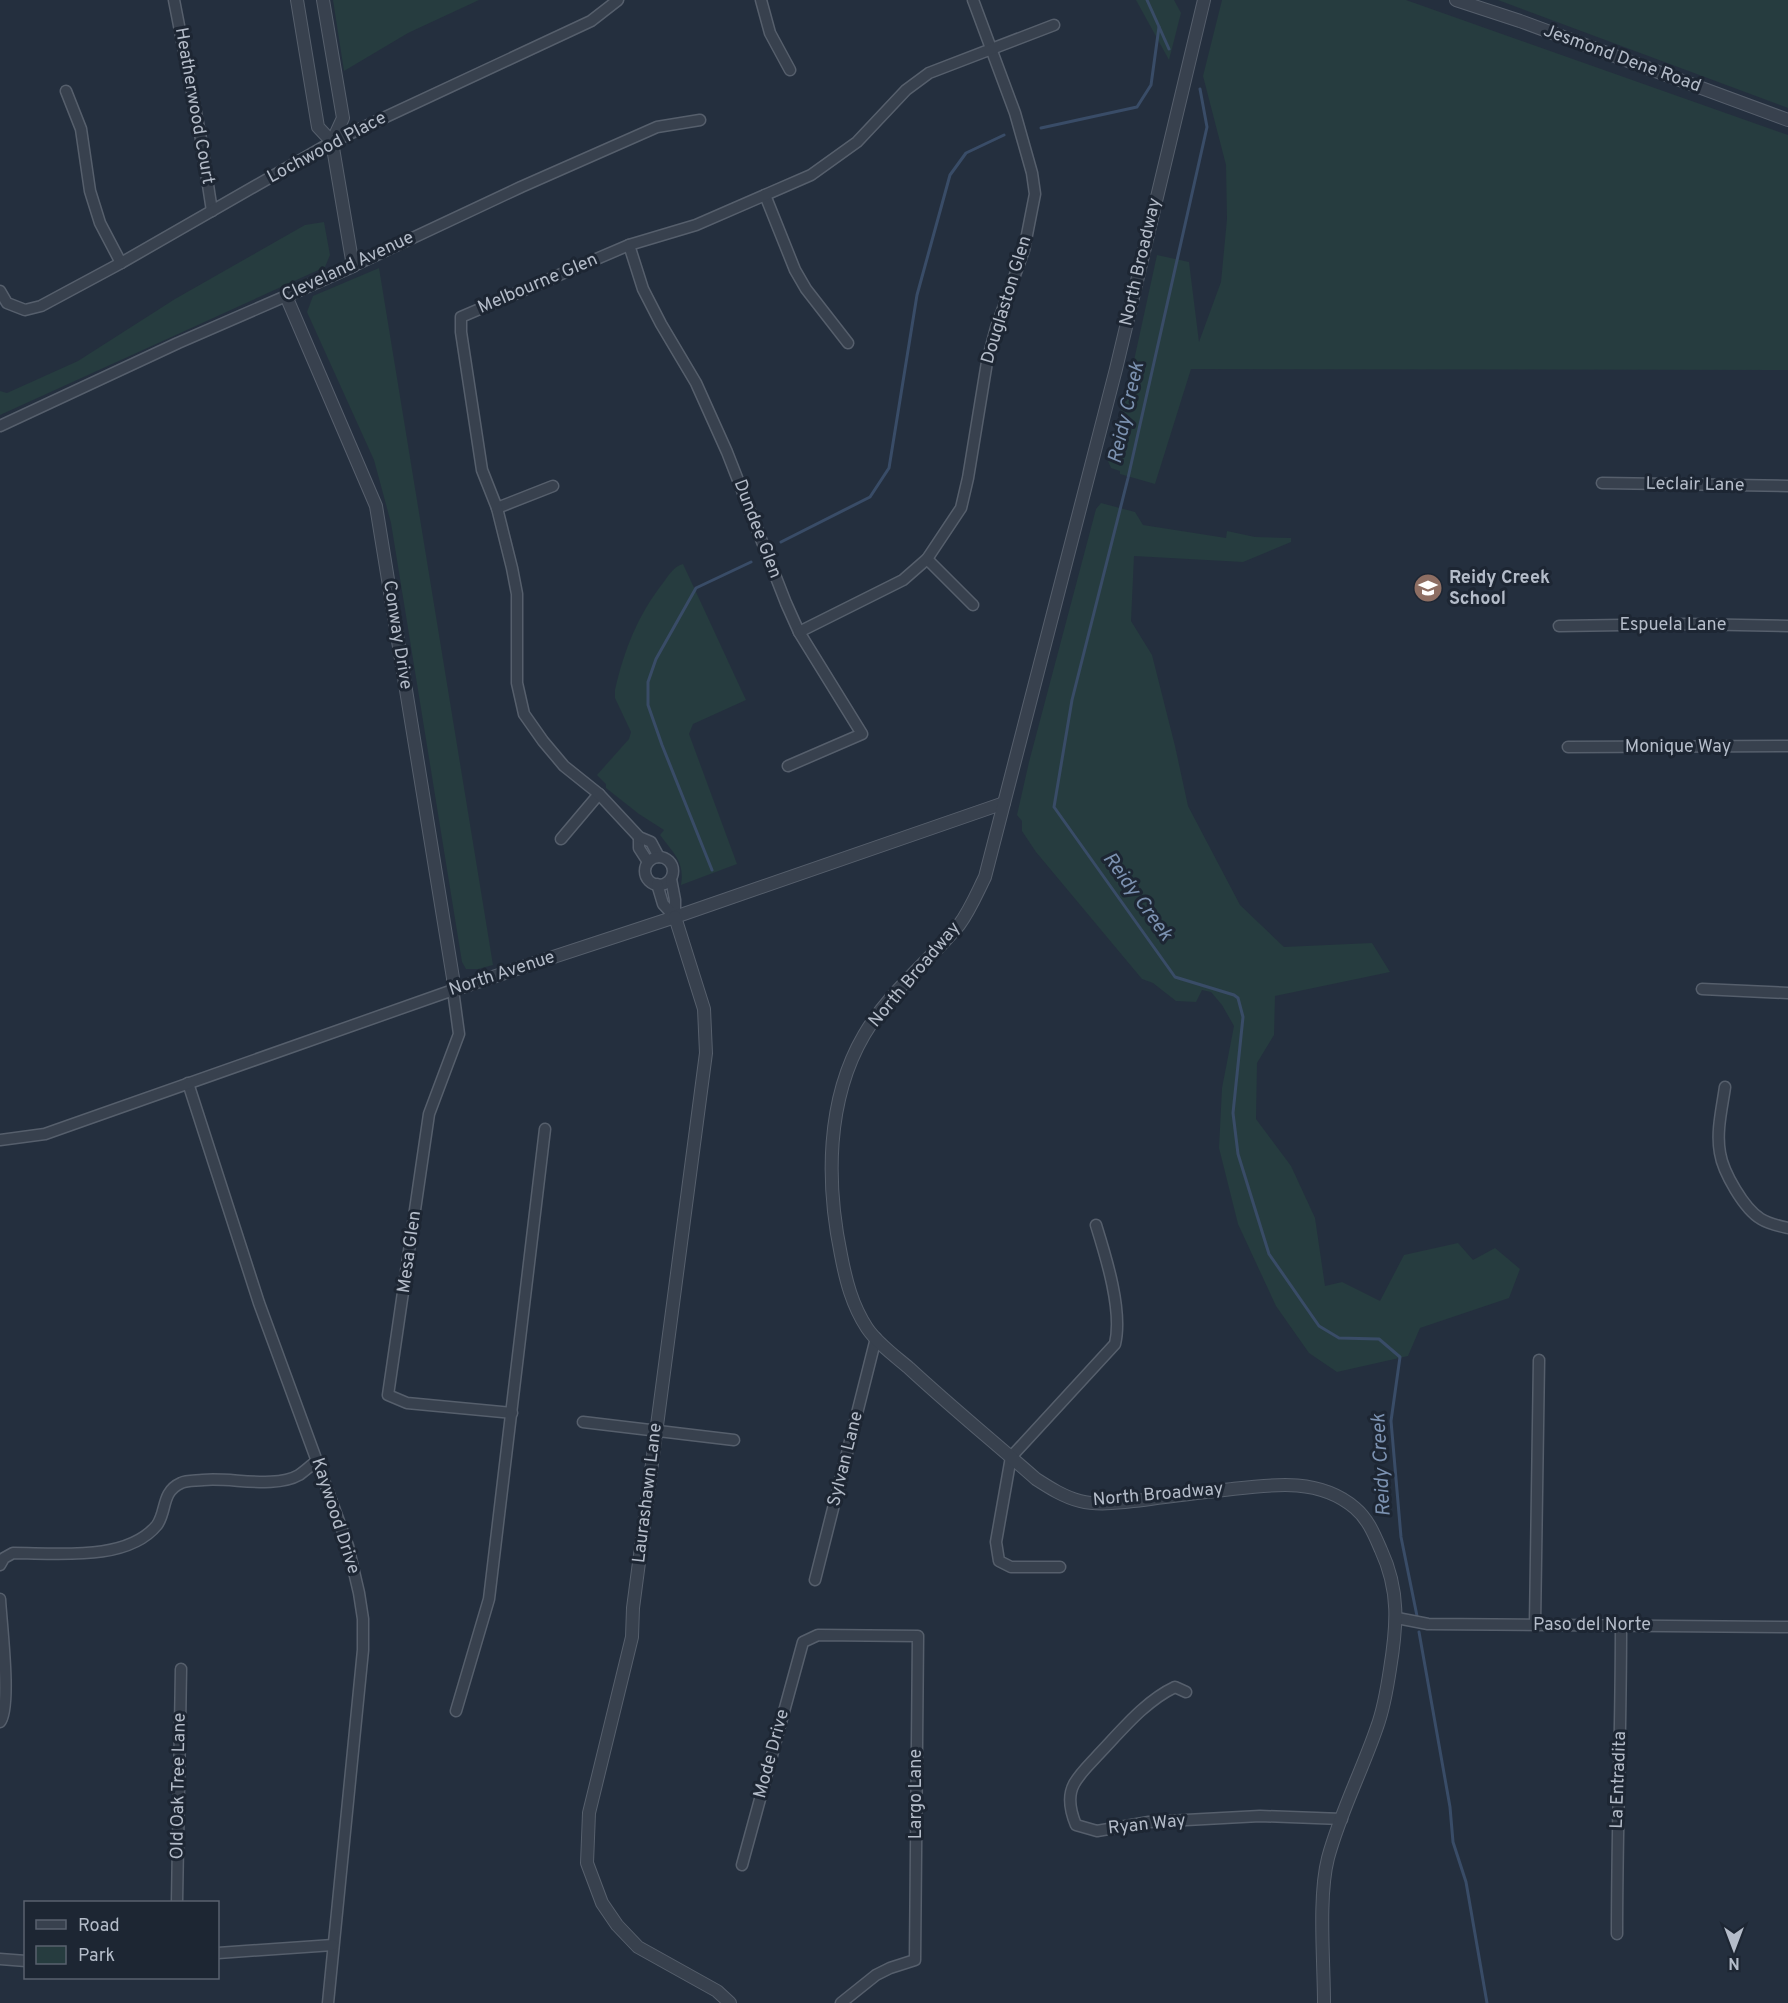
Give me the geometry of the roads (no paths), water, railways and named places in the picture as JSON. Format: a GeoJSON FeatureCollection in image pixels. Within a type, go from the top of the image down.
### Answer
{"type":"FeatureCollection","features":[{"type":"Feature","properties":{"kind":"street","name":"Heatherwood Court"},"geometry":{"type":"LineString","coordinates":[[174,0],[200,133],[212,211]]}},
{"type":"Feature","properties":{"kind":"street"},"geometry":{"type":"LineString","coordinates":[[297,0],[318,127],[332,142],[353,266]]}},
{"type":"Feature","properties":{"kind":"street"},"geometry":{"type":"LineString","coordinates":[[323,0],[343,118],[332,142]]}},
{"type":"Feature","properties":{"kind":"street","name":"Lochwood Place"},"geometry":{"type":"LineString","coordinates":[[0,291],[7,303],[25,310],[41,306],[121,263],[332,142],[591,21],[618,0]]}},
{"type":"Feature","properties":{"kind":"street"},"geometry":{"type":"LineString","coordinates":[[761,0],[770,33],[790,70]]}},
{"type":"Feature","properties":{"kind":"street","name":"Douglaston Glen"},"geometry":{"type":"LineString","coordinates":[[799,632],[903,580],[927,559],[961,508],[987,362],[996,328],[1024,250],[1035,194],[1032,173],[1014,113],[973,0]]}},
{"type":"Feature","properties":{"kind":"street","name":"North Broadway"},"geometry":{"type":"LineString","coordinates":[[1204,0],[1116,369],[985,877],[973,903],[959,924],[897,991],[871,1025],[852,1060],[840,1096],[832,1142],[831,1164],[835,1228],[845,1277],[853,1301],[867,1329],[926,1384],[1036,1479],[1051,1489],[1081,1501],[1095,1503],[1125,1502],[1282,1484],[1318,1488],[1354,1507],[1369,1524],[1388,1564],[1395,1595],[1397,1630],[1386,1699],[1378,1726],[1350,1794],[1328,1860],[1323,1899],[1324,2003]]}},
{"type":"Feature","properties":{"kind":"street","name":"Jesmond Dene Road"},"geometry":{"type":"LineString","coordinates":[[1456,0],[1520,21],[1788,120]]}},
{"type":"Feature","properties":{"kind":"street","name":"Melbourne Glen"},"geometry":{"type":"LineString","coordinates":[[675,917],[675,900],[670,879],[673,875],[673,866],[667,859],[659,856],[651,843],[639,837],[599,794],[564,766],[524,714],[517,683],[515,626],[517,594],[497,508],[482,470],[460,332],[461,317],[629,245],[696,225],[812,175],[857,142],[906,90],[929,74],[1054,25]]}},
{"type":"Feature","properties":{"kind":"street"},"geometry":{"type":"LineString","coordinates":[[66,91],[81,129],[90,191],[100,223],[121,263]]}},
{"type":"Feature","properties":{"kind":"street","name":"Cleveland Avenue"},"geometry":{"type":"LineString","coordinates":[[0,426],[178,343],[657,127],[700,120]]}},
{"type":"Feature","properties":{"kind":"street"},"geometry":{"type":"LineString","coordinates":[[765,195],[801,280],[848,343]]}},
{"type":"Feature","properties":{"kind":"street","name":"Dundee Glen"},"geometry":{"type":"LineString","coordinates":[[629,245],[643,289],[696,383],[727,452],[799,632],[862,734],[788,766]]}},
{"type":"Feature","properties":{"kind":"street","name":"Conway Drive"},"geometry":{"type":"LineString","coordinates":[[286,296],[376,506],[453,978],[453,990]]}},
{"type":"Feature","properties":{"kind":"street","name":"Leclair Lane"},"geometry":{"type":"LineString","coordinates":[[1602,483],[1788,486]]}},
{"type":"Feature","properties":{"kind":"street"},"geometry":{"type":"LineString","coordinates":[[497,508],[553,486]]}},
{"type":"Feature","properties":{"kind":"street"},"geometry":{"type":"LineString","coordinates":[[927,559],[973,605]]}},
{"type":"Feature","properties":{"kind":"street","name":"Espuela Lane"},"geometry":{"type":"LineString","coordinates":[[1559,626],[1686,624],[1788,626]]}},
{"type":"Feature","properties":{"kind":"street","name":"Monique Way"},"geometry":{"type":"LineString","coordinates":[[1568,747],[1788,746]]}},
{"type":"Feature","properties":{"kind":"street"},"geometry":{"type":"LineString","coordinates":[[561,839],[599,794]]}},
{"type":"Feature","properties":{"kind":"street","name":"North Avenue"},"geometry":{"type":"LineString","coordinates":[[0,1140],[45,1134],[453,990],[675,917],[1004,803]]}},
{"type":"Feature","properties":{"kind":"street","name":"Melbourne Glen"},"geometry":{"type":"LineString","coordinates":[[639,837],[639,848],[648,862],[646,874],[650,881],[657,884],[663,904],[675,917]]}},
{"type":"Feature","properties":{"kind":"street"},"geometry":{"type":"LineString","coordinates":[[648,862],[659,856]]}},
{"type":"Feature","properties":{"kind":"street"},"geometry":{"type":"LineString","coordinates":[[657,884],[666,883],[670,879]]}},
{"type":"Feature","properties":{"kind":"street","name":"Laurashawn Lane"},"geometry":{"type":"LineString","coordinates":[[675,917],[704,1009],[706,1053],[633,1608],[632,1636],[589,1813],[587,1863],[602,1904],[617,1925],[638,1947],[717,1992],[730,2003]]}},
{"type":"Feature","properties":{"kind":"street"},"geometry":{"type":"LineString","coordinates":[[1702,988],[1788,993]]}},
{"type":"Feature","properties":{"kind":"street","name":"Mesa Glen"},"geometry":{"type":"LineString","coordinates":[[453,990],[459,1034],[429,1114],[388,1395],[407,1403],[512,1413]]}},
{"type":"Feature","properties":{"kind":"street","name":"Kaywood Drive"},"geometry":{"type":"LineString","coordinates":[[188,1083],[260,1303],[348,1546],[363,1619],[363,1650],[328,2003]]}},
{"type":"Feature","properties":{"kind":"street"},"geometry":{"type":"LineString","coordinates":[[1725,1087],[1719,1144],[1725,1167],[1738,1194],[1752,1212],[1761,1219],[1788,1228]]}},
{"type":"Feature","properties":{"kind":"street"},"geometry":{"type":"LineString","coordinates":[[456,1711],[489,1599],[545,1129]]}},
{"type":"Feature","properties":{"kind":"street"},"geometry":{"type":"LineString","coordinates":[[1060,1567],[1011,1567],[999,1562],[996,1542],[1011,1457],[1115,1344],[1116,1320],[1110,1271],[1096,1226]]}},
{"type":"Feature","properties":{"kind":"street","name":"Sylvan Lane"},"geometry":{"type":"LineString","coordinates":[[815,1580],[876,1338]]}},
{"type":"Feature","properties":{"kind":"street"},"geometry":{"type":"LineString","coordinates":[[1535,1625],[1539,1360]]}},
{"type":"Feature","properties":{"kind":"street"},"geometry":{"type":"LineString","coordinates":[[583,1422],[734,1440]]}},
{"type":"Feature","properties":{"kind":"street"},"geometry":{"type":"LineString","coordinates":[[0,1565],[4,1558],[13,1554],[101,1552],[129,1546],[150,1533],[159,1522],[168,1493],[181,1483],[209,1479],[267,1482],[297,1476],[317,1461]]}},
{"type":"Feature","properties":{"kind":"street"},"geometry":{"type":"LineString","coordinates":[[0,1599],[6,1692],[5,1717],[0,1722]]}},
{"type":"Feature","properties":{"kind":"street","name":"Paso del Norte"},"geometry":{"type":"LineString","coordinates":[[1397,1618],[1428,1624],[1788,1627]]}},
{"type":"Feature","properties":{"kind":"street","name":"La Entradita"},"geometry":{"type":"LineString","coordinates":[[1617,1934],[1617,1783],[1621,1755],[1621,1626]]}},
{"type":"Feature","properties":{"kind":"street","name":"Largo Lane"},"geometry":{"type":"LineString","coordinates":[[803,1642],[818,1635],[910,1634],[918,1636],[915,1960],[876,1975],[841,2003]]}},
{"type":"Feature","properties":{"kind":"street","name":"Mode Drive"},"geometry":{"type":"LineString","coordinates":[[742,1865],[803,1642]]}},
{"type":"Feature","properties":{"kind":"street","name":"Old Oak Tree Lane"},"geometry":{"type":"LineString","coordinates":[[177,1901],[181,1669]]}},
{"type":"Feature","properties":{"kind":"street","name":"Ryan Way"},"geometry":{"type":"LineString","coordinates":[[1186,1692],[1175,1687],[1167,1691],[1133,1718],[1081,1774],[1072,1786],[1070,1802],[1071,1814],[1076,1825],[1097,1831],[1149,1822],[1249,1817],[1342,1819]]}},
{"type":"Feature","properties":{"kind":"street"},"geometry":{"type":"LineString","coordinates":[[219,1953],[333,1945]]}},
{"type":"Feature","properties":{"kind":"street"},"geometry":{"type":"LineString","coordinates":[[0,1959],[24,1961]]}},
{"type":"Feature","properties":{"kind":"waterway","name":"Reidy Creek"},"geometry":{"type":"LineString","coordinates":[[1147,0],[1169,49]]}},
{"type":"Feature","properties":{"kind":"waterway"},"geometry":{"type":"LineString","coordinates":[[1041,128],[1137,107],[1151,85],[1159,27]]}},
{"type":"Feature","properties":{"kind":"waterway","name":"Reidy Creek"},"geometry":{"type":"LineString","coordinates":[[1200,89],[1207,127],[1128,478],[1072,700],[1054,807],[1175,977],[1238,998],[1243,1017],[1233,1113],[1238,1154],[1269,1254],[1319,1326],[1339,1338],[1379,1339],[1400,1357],[1391,1421],[1401,1537],[1417,1616]]}},
{"type":"Feature","properties":{"kind":"waterway"},"geometry":{"type":"LineString","coordinates":[[781,542],[870,497],[889,468],[917,295],[950,175],[966,153],[1004,135]]}},
{"type":"Feature","properties":{"kind":"waterway"},"geometry":{"type":"LineString","coordinates":[[712,870],[648,705],[648,682],[656,659],[696,588],[751,562]]}},
{"type":"Feature","properties":{"kind":"waterway","name":"Reidy Creek"},"geometry":{"type":"LineString","coordinates":[[1419,1632],[1450,1807],[1453,1842],[1466,1882],[1487,2003]]}},
{"type":"Feature","properties":{"kind":"place","name":"Reidy Creek School"},"geometry":{"type":"Point","coordinates":[1428,588]}}]}
